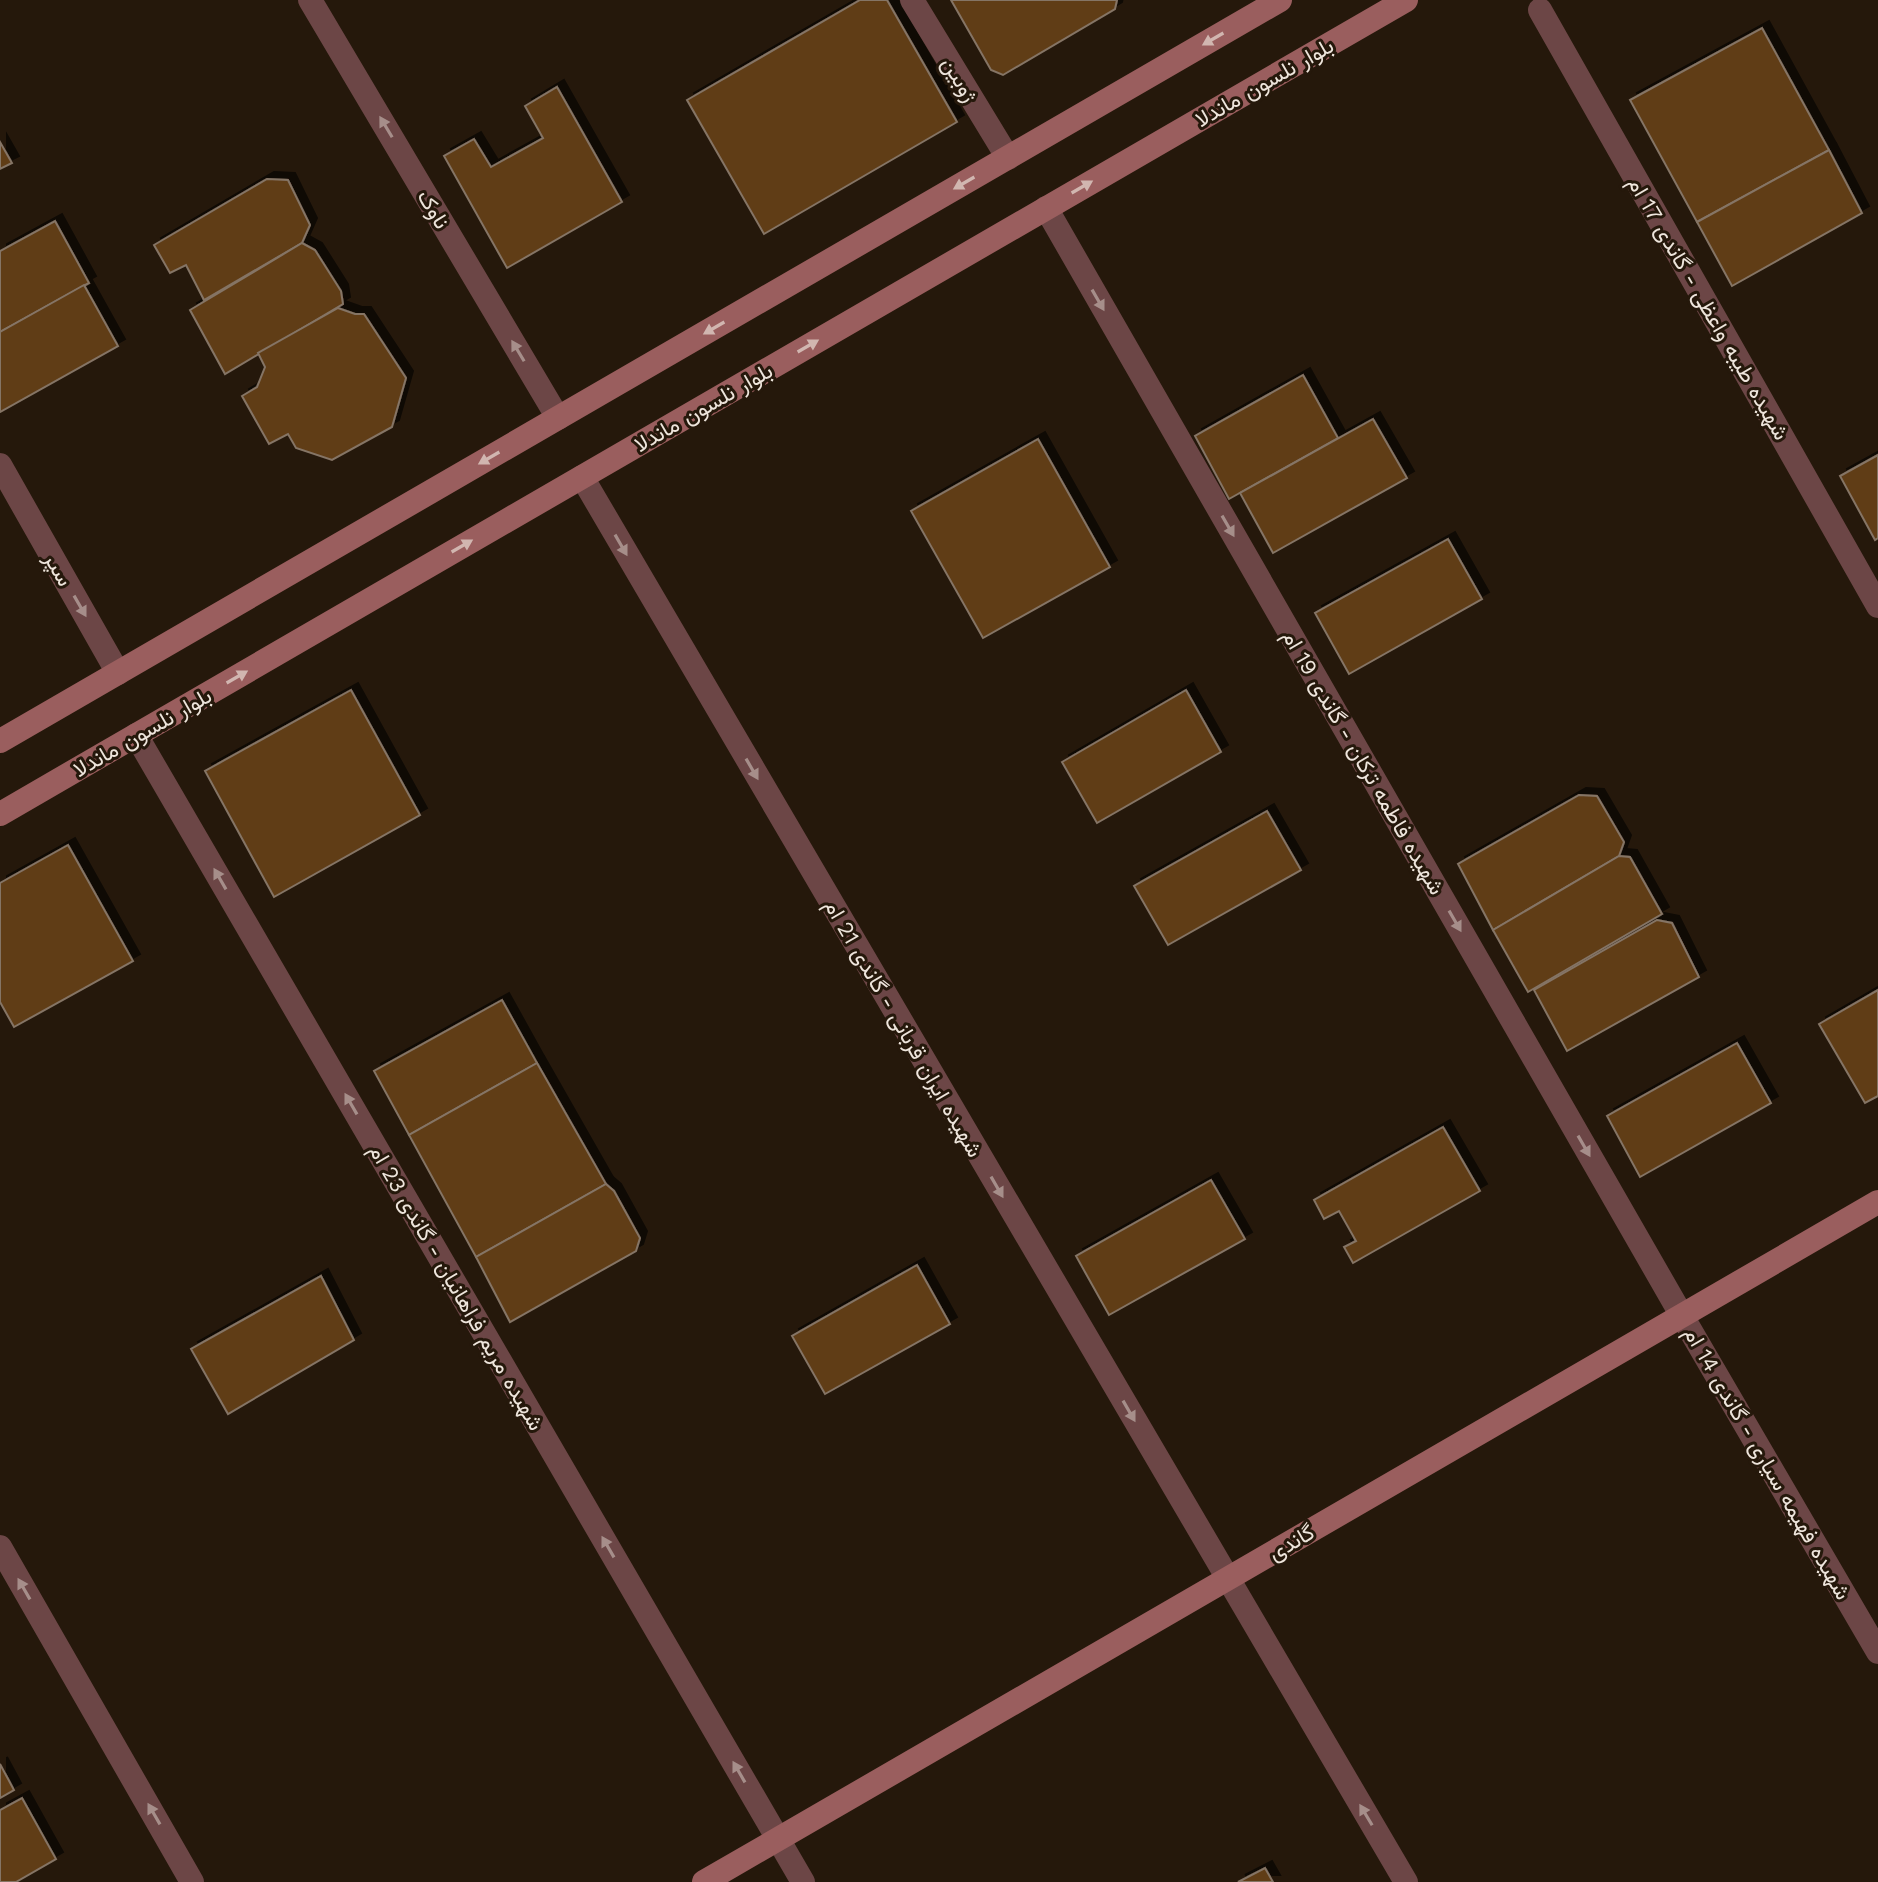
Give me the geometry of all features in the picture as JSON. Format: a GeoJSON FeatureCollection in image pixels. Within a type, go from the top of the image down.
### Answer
{"type":"FeatureCollection","features":[{"type":"Feature","properties":{"kind":"main road"},"geometry":{"type":"LineString","coordinates":[[0,741],[1280,0]]}},
{"type":"Feature","properties":{"kind":"main road","name":"بلوار نلسون ماندلا"},"geometry":{"type":"LineString","coordinates":[[0,814],[1406,0]]}},
{"type":"Feature","properties":{"kind":"main road","name":"گاندی"},"geometry":{"type":"LineString","coordinates":[[704,1882],[1878,1202]]}},
{"type":"Feature","properties":{"kind":"street","name":"ناوک"},"geometry":{"type":"LineString","coordinates":[[310,0],[558,418]]}},
{"type":"Feature","properties":{"kind":"street","name":"ژوبین"},"geometry":{"type":"LineString","coordinates":[[912,0],[1008,158]]}},
{"type":"Feature","properties":{"kind":"street","name":"شهیده طیبه واعظی - گاندی 17 ام"},"geometry":{"type":"LineString","coordinates":[[1540,10],[1878,606]]}},
{"type":"Feature","properties":{"kind":"street","name":"شهیده فاطمه ترکان - گاندی 19 ام"},"geometry":{"type":"LineString","coordinates":[[1046,208],[1682,1316]]}},
{"type":"Feature","properties":{"kind":"street","name":"سپر"},"geometry":{"type":"LineString","coordinates":[[0,465],[118,673]]}},
{"type":"Feature","properties":{"kind":"street","name":"شهیده ایران قربانی - گاندی 21 ام"},"geometry":{"type":"LineString","coordinates":[[582,477],[1406,1882]]}},
{"type":"Feature","properties":{"kind":"street","name":"شهیده مریم فراهانیان - گاندی 23 ام"},"geometry":{"type":"LineString","coordinates":[[136,735],[803,1882]]}},
{"type":"Feature","properties":{"kind":"street","name":"شهیده فهیمه سیاری - گاندی 14 ام"},"geometry":{"type":"LineString","coordinates":[[1682,1316],[1878,1652]]}},
{"type":"Feature","properties":{"kind":"street"},"geometry":{"type":"LineString","coordinates":[[0,1547],[192,1882]]}},
{"type":"Feature","properties":{"kind":"building"},"geometry":{"type":"Polygon","coordinates":[[[860,0],[887,0],[957,122],[764,234],[687,100],[860,0]]]}},
{"type":"Feature","properties":{"kind":"building"},"geometry":{"type":"Polygon","coordinates":[[[951,0],[1117,0],[1115,9],[1003,75],[991,70],[951,0]]]}},
{"type":"Feature","properties":{"kind":"building"},"geometry":{"type":"Polygon","coordinates":[[[1762,28],[1829,150],[1697,222],[1630,100],[1762,28]]]}},
{"type":"Feature","properties":{"kind":"building"},"geometry":{"type":"Polygon","coordinates":[[[557,87],[622,202],[507,268],[444,156],[474,139],[491,167],[543,138],[525,106],[557,87]]]}},
{"type":"Feature","properties":{"kind":"building"},"geometry":{"type":"Polygon","coordinates":[[[0,142],[12,163],[0,169],[0,142]]]}},
{"type":"Feature","properties":{"kind":"building"},"geometry":{"type":"Polygon","coordinates":[[[1829,150],[1862,213],[1732,286],[1697,222],[1829,150]]]}},
{"type":"Feature","properties":{"kind":"building"},"geometry":{"type":"Polygon","coordinates":[[[267,179],[288,180],[310,225],[302,243],[204,300],[186,265],[170,273],[154,245],[267,179]]]}},
{"type":"Feature","properties":{"kind":"building"},"geometry":{"type":"Polygon","coordinates":[[[55,221],[89,283],[0,332],[0,251],[55,221]]]}},
{"type":"Feature","properties":{"kind":"building"},"geometry":{"type":"Polygon","coordinates":[[[302,243],[315,250],[341,291],[343,304],[225,374],[190,310],[302,243]]]}},
{"type":"Feature","properties":{"kind":"building"},"geometry":{"type":"Polygon","coordinates":[[[84,285],[118,346],[0,412],[0,332],[84,285]]]}},
{"type":"Feature","properties":{"kind":"building"},"geometry":{"type":"Polygon","coordinates":[[[338,308],[364,314],[406,378],[392,427],[332,460],[296,448],[288,434],[269,444],[242,396],[257,387],[265,367],[258,353],[338,308]]]}},
{"type":"Feature","properties":{"kind":"building"},"geometry":{"type":"Polygon","coordinates":[[[1303,375],[1338,438],[1229,499],[1195,436],[1303,375]]]}},
{"type":"Feature","properties":{"kind":"building"},"geometry":{"type":"Polygon","coordinates":[[[1373,419],[1407,478],[1273,553],[1240,493],[1373,419]]]}},
{"type":"Feature","properties":{"kind":"building"},"geometry":{"type":"Polygon","coordinates":[[[1038,439],[1110,567],[983,638],[911,511],[1038,439]]]}},
{"type":"Feature","properties":{"kind":"building"},"geometry":{"type":"Polygon","coordinates":[[[1878,455],[1878,538],[1875,540],[1840,476],[1878,455]]]}},
{"type":"Feature","properties":{"kind":"building"},"geometry":{"type":"Polygon","coordinates":[[[1448,539],[1482,599],[1349,674],[1315,613],[1448,539]]]}},
{"type":"Feature","properties":{"kind":"building"},"geometry":{"type":"Polygon","coordinates":[[[351,690],[420,815],[274,897],[205,771],[351,690]]]}},
{"type":"Feature","properties":{"kind":"building"},"geometry":{"type":"Polygon","coordinates":[[[1186,690],[1221,752],[1097,823],[1062,762],[1186,690]]]}},
{"type":"Feature","properties":{"kind":"building"},"geometry":{"type":"Polygon","coordinates":[[[1579,795],[1597,796],[1624,842],[1619,856],[1493,930],[1458,864],[1579,795]]]}},
{"type":"Feature","properties":{"kind":"building"},"geometry":{"type":"Polygon","coordinates":[[[1267,811],[1301,870],[1168,945],[1134,886],[1267,811]]]}},
{"type":"Feature","properties":{"kind":"building"},"geometry":{"type":"Polygon","coordinates":[[[68,845],[133,961],[14,1027],[0,1002],[0,883],[68,845]]]}},
{"type":"Feature","properties":{"kind":"building"},"geometry":{"type":"Polygon","coordinates":[[[1619,856],[1630,857],[1662,914],[1528,992],[1493,930],[1619,856]]]}},
{"type":"Feature","properties":{"kind":"building"},"geometry":{"type":"Polygon","coordinates":[[[1657,920],[1672,923],[1699,977],[1567,1051],[1534,990],[1657,920]]]}},
{"type":"Feature","properties":{"kind":"building"},"geometry":{"type":"Polygon","coordinates":[[[1878,990],[1878,1096],[1865,1103],[1819,1024],[1878,990]]]}},
{"type":"Feature","properties":{"kind":"building"},"geometry":{"type":"Polygon","coordinates":[[[502,1000],[537,1063],[409,1135],[374,1071],[502,1000]]]}},
{"type":"Feature","properties":{"kind":"building"},"geometry":{"type":"Polygon","coordinates":[[[1737,1043],[1771,1103],[1640,1177],[1607,1116],[1737,1043]]]}},
{"type":"Feature","properties":{"kind":"building"},"geometry":{"type":"Polygon","coordinates":[[[537,1063],[606,1184],[476,1257],[409,1135],[537,1063]]]}},
{"type":"Feature","properties":{"kind":"building"},"geometry":{"type":"Polygon","coordinates":[[[1443,1127],[1480,1191],[1353,1263],[1344,1247],[1356,1241],[1339,1211],[1324,1219],[1314,1200],[1443,1127]]]}},
{"type":"Feature","properties":{"kind":"building"},"geometry":{"type":"Polygon","coordinates":[[[1211,1180],[1245,1239],[1109,1315],[1076,1256],[1211,1180]]]}},
{"type":"Feature","properties":{"kind":"building"},"geometry":{"type":"Polygon","coordinates":[[[606,1184],[614,1191],[640,1238],[636,1251],[510,1322],[476,1257],[606,1184]]]}},
{"type":"Feature","properties":{"kind":"building"},"geometry":{"type":"Polygon","coordinates":[[[917,1265],[950,1324],[825,1394],[792,1336],[917,1265]]]}},
{"type":"Feature","properties":{"kind":"building"},"geometry":{"type":"Polygon","coordinates":[[[321,1276],[354,1340],[228,1414],[191,1349],[321,1276]]]}},
{"type":"Feature","properties":{"kind":"building"},"geometry":{"type":"Polygon","coordinates":[[[0,1764],[14,1790],[0,1798],[0,1764]]]}},
{"type":"Feature","properties":{"kind":"building"},"geometry":{"type":"Polygon","coordinates":[[[22,1798],[56,1859],[16,1882],[0,1882],[0,1810],[22,1798]]]}},
{"type":"Feature","properties":{"kind":"building"},"geometry":{"type":"Polygon","coordinates":[[[1265,1868],[1273,1882],[1238,1882],[1265,1868]]]}}]}
